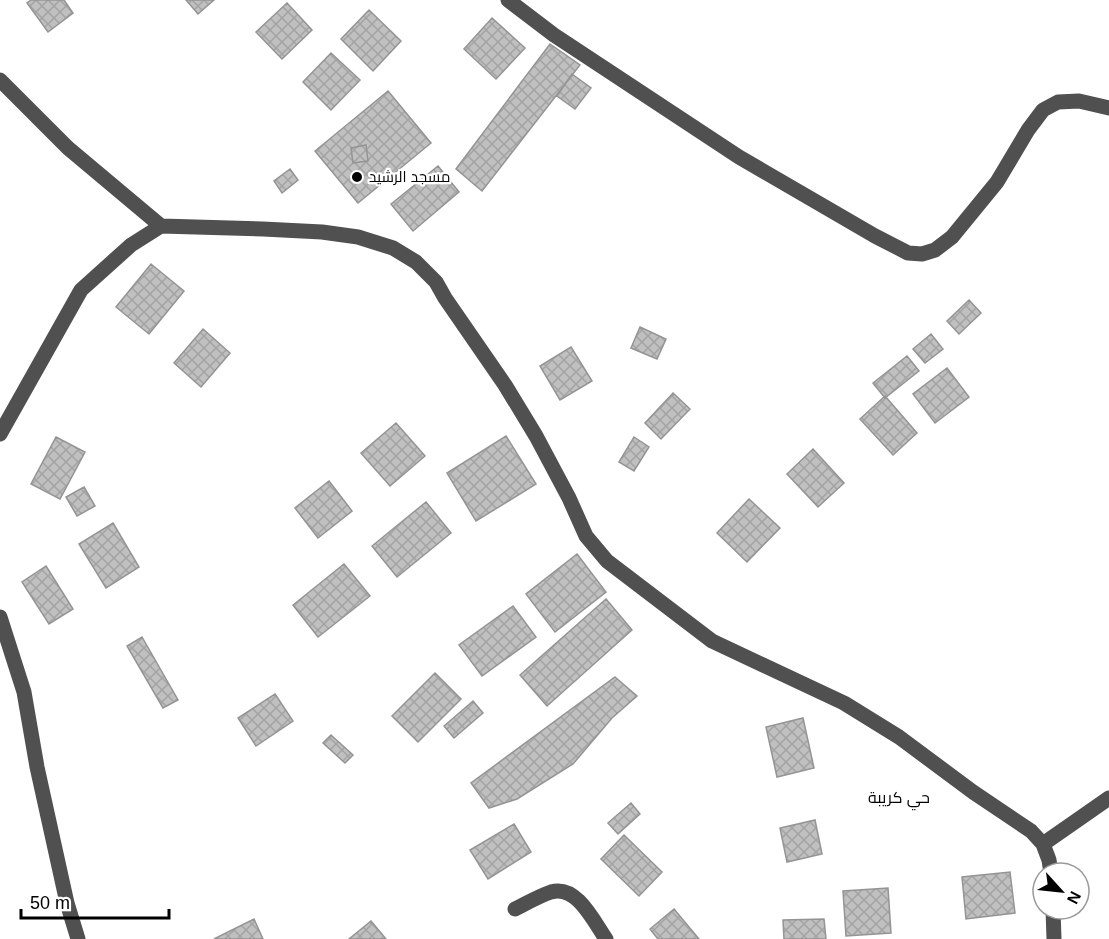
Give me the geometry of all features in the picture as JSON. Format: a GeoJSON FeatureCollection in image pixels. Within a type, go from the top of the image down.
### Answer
{"type":"FeatureCollection","features":[{"type":"Feature","properties":{"kind":"street"},"geometry":{"type":"LineString","coordinates":[[508,0],[554,35],[739,157],[856,226],[908,253],[922,254],[935,250],[952,237],[997,182],[1042,110],[1058,102],[1079,101],[1109,108]]}},
{"type":"Feature","properties":{"kind":"street"},"geometry":{"type":"LineString","coordinates":[[0,80],[69,148],[161,226]]}},
{"type":"Feature","properties":{"kind":"street"},"geometry":{"type":"LineString","coordinates":[[0,434],[81,290],[131,245],[161,226],[263,229],[358,237],[393,248],[416,262],[436,282],[505,385],[536,436],[586,536],[607,561],[712,641],[844,703],[899,737],[1031,831],[1043,844],[1049,861]]}},
{"type":"Feature","properties":{"kind":"street"},"geometry":{"type":"LineString","coordinates":[[0,617],[4,639],[24,692],[37,767],[78,939]]}},
{"type":"Feature","properties":{"kind":"street"},"geometry":{"type":"LineString","coordinates":[[1043,844],[1109,798]]}},
{"type":"Feature","properties":{"kind":"street"},"geometry":{"type":"LineString","coordinates":[[515,909],[553,891],[565,892],[579,900],[606,939]]}},
{"type":"Feature","properties":{"kind":"street"},"geometry":{"type":"LineString","coordinates":[[1053,921],[1054,939]]}},
{"type":"Feature","properties":{"kind":"building"},"geometry":{"type":"Polygon","coordinates":[[[31,0],[64,0],[73,13],[48,32],[27,3],[31,0]]]}},
{"type":"Feature","properties":{"kind":"building"},"geometry":{"type":"Polygon","coordinates":[[[186,0],[214,0],[198,14],[186,0]]]}},
{"type":"Feature","properties":{"kind":"building"},"geometry":{"type":"Polygon","coordinates":[[[287,3],[312,30],[282,59],[256,32],[287,3]]]}},
{"type":"Feature","properties":{"kind":"building"},"geometry":{"type":"Polygon","coordinates":[[[369,10],[401,41],[373,71],[341,39],[369,10]]]}},
{"type":"Feature","properties":{"kind":"building"},"geometry":{"type":"Polygon","coordinates":[[[492,18],[525,48],[496,79],[464,49],[492,18]]]}},
{"type":"Feature","properties":{"kind":"building"},"geometry":{"type":"Polygon","coordinates":[[[550,44],[580,65],[482,191],[456,169],[550,44]]]}},
{"type":"Feature","properties":{"kind":"building"},"geometry":{"type":"Polygon","coordinates":[[[331,53],[360,80],[331,110],[303,82],[331,53]]]}},
{"type":"Feature","properties":{"kind":"building"},"geometry":{"type":"Polygon","coordinates":[[[572,74],[591,88],[575,109],[557,96],[572,74]]]}},
{"type":"Feature","properties":{"kind":"building"},"geometry":{"type":"Polygon","coordinates":[[[388,91],[431,143],[358,203],[315,151],[388,91]]]}},
{"type":"Feature","properties":{"kind":"building"},"geometry":{"type":"Polygon","coordinates":[[[366,145],[368,161],[353,163],[351,148],[366,145]]]}},
{"type":"Feature","properties":{"kind":"building"},"geometry":{"type":"Polygon","coordinates":[[[438,166],[459,192],[413,231],[391,204],[438,166]]]}},
{"type":"Feature","properties":{"kind":"building"},"geometry":{"type":"Polygon","coordinates":[[[290,169],[298,180],[282,193],[274,181],[290,169]]]}},
{"type":"Feature","properties":{"kind":"building"},"geometry":{"type":"Polygon","coordinates":[[[151,264],[184,291],[149,334],[116,307],[151,264]]]}},
{"type":"Feature","properties":{"kind":"building"},"geometry":{"type":"Polygon","coordinates":[[[969,300],[981,313],[959,334],[947,321],[969,300]]]}},
{"type":"Feature","properties":{"kind":"building"},"geometry":{"type":"Polygon","coordinates":[[[640,327],[666,339],[657,359],[631,348],[640,327]]]}},
{"type":"Feature","properties":{"kind":"building"},"geometry":{"type":"Polygon","coordinates":[[[203,329],[230,353],[201,387],[174,363],[203,329]]]}},
{"type":"Feature","properties":{"kind":"building"},"geometry":{"type":"Polygon","coordinates":[[[931,334],[943,349],[925,363],[913,349],[931,334]]]}},
{"type":"Feature","properties":{"kind":"building"},"geometry":{"type":"Polygon","coordinates":[[[571,347],[592,381],[560,400],[540,366],[571,347]]]}},
{"type":"Feature","properties":{"kind":"building"},"geometry":{"type":"Polygon","coordinates":[[[907,356],[919,371],[885,398],[873,383],[907,356]]]}},
{"type":"Feature","properties":{"kind":"building"},"geometry":{"type":"Polygon","coordinates":[[[947,368],[969,397],[935,423],[913,394],[947,368]]]}},
{"type":"Feature","properties":{"kind":"building"},"geometry":{"type":"Polygon","coordinates":[[[673,393],[690,409],[661,439],[645,423],[673,393]]]}},
{"type":"Feature","properties":{"kind":"building"},"geometry":{"type":"Polygon","coordinates":[[[885,396],[917,433],[893,455],[860,419],[885,396]]]}},
{"type":"Feature","properties":{"kind":"building"},"geometry":{"type":"Polygon","coordinates":[[[396,423],[425,456],[390,486],[361,453],[396,423]]]}},
{"type":"Feature","properties":{"kind":"building"},"geometry":{"type":"Polygon","coordinates":[[[506,436],[536,484],[476,521],[447,473],[506,436]]]}},
{"type":"Feature","properties":{"kind":"building"},"geometry":{"type":"Polygon","coordinates":[[[56,437],[85,452],[60,499],[31,484],[56,437]]]}},
{"type":"Feature","properties":{"kind":"building"},"geometry":{"type":"Polygon","coordinates":[[[634,437],[649,447],[634,471],[619,462],[634,437]]]}},
{"type":"Feature","properties":{"kind":"building"},"geometry":{"type":"Polygon","coordinates":[[[813,449],[844,483],[818,507],[787,474],[813,449]]]}},
{"type":"Feature","properties":{"kind":"building"},"geometry":{"type":"Polygon","coordinates":[[[329,481],[352,511],[318,538],[295,508],[329,481]]]}},
{"type":"Feature","properties":{"kind":"building"},"geometry":{"type":"Polygon","coordinates":[[[84,487],[95,506],[77,516],[66,497],[84,487]]]}},
{"type":"Feature","properties":{"kind":"building"},"geometry":{"type":"Polygon","coordinates":[[[749,499],[780,528],[747,562],[717,533],[749,499]]]}},
{"type":"Feature","properties":{"kind":"building"},"geometry":{"type":"Polygon","coordinates":[[[426,502],[451,533],[397,577],[372,546],[426,502]]]}},
{"type":"Feature","properties":{"kind":"building"},"geometry":{"type":"Polygon","coordinates":[[[113,523],[139,567],[106,588],[79,544],[113,523]]]}},
{"type":"Feature","properties":{"kind":"building"},"geometry":{"type":"Polygon","coordinates":[[[577,554],[606,592],[555,632],[526,594],[577,554]]]}},
{"type":"Feature","properties":{"kind":"building"},"geometry":{"type":"Polygon","coordinates":[[[344,564],[370,596],[318,637],[293,605],[344,564]]]}},
{"type":"Feature","properties":{"kind":"building"},"geometry":{"type":"Polygon","coordinates":[[[46,566],[73,609],[49,624],[22,582],[46,566]]]}},
{"type":"Feature","properties":{"kind":"building"},"geometry":{"type":"Polygon","coordinates":[[[606,599],[632,630],[547,706],[520,675],[606,599]]]}},
{"type":"Feature","properties":{"kind":"building"},"geometry":{"type":"Polygon","coordinates":[[[513,606],[536,637],[482,676],[459,645],[513,606]]]}},
{"type":"Feature","properties":{"kind":"building"},"geometry":{"type":"Polygon","coordinates":[[[142,637],[178,700],[163,708],[127,646],[142,637]]]}},
{"type":"Feature","properties":{"kind":"building"},"geometry":{"type":"Polygon","coordinates":[[[435,673],[461,699],[418,742],[392,716],[435,673]]]}},
{"type":"Feature","properties":{"kind":"building"},"geometry":{"type":"Polygon","coordinates":[[[615,677],[637,696],[612,718],[573,764],[517,799],[489,808],[471,783],[615,677]]]}},
{"type":"Feature","properties":{"kind":"building"},"geometry":{"type":"Polygon","coordinates":[[[275,694],[293,721],[256,746],[238,718],[275,694]]]}},
{"type":"Feature","properties":{"kind":"building"},"geometry":{"type":"Polygon","coordinates":[[[473,701],[483,713],[454,738],[444,726],[473,701]]]}},
{"type":"Feature","properties":{"kind":"building"},"geometry":{"type":"Polygon","coordinates":[[[803,718],[814,768],[777,777],[766,727],[803,718]]]}},
{"type":"Feature","properties":{"kind":"building"},"geometry":{"type":"Polygon","coordinates":[[[331,735],[353,755],[345,763],[323,743],[331,735]]]}},
{"type":"Feature","properties":{"kind":"building"},"geometry":{"type":"Polygon","coordinates":[[[631,803],[640,814],[618,834],[608,823],[631,803]]]}},
{"type":"Feature","properties":{"kind":"building"},"geometry":{"type":"Polygon","coordinates":[[[815,820],[822,854],[787,862],[780,828],[815,820]]]}},
{"type":"Feature","properties":{"kind":"building"},"geometry":{"type":"Polygon","coordinates":[[[514,824],[531,852],[488,879],[470,850],[514,824]]]}},
{"type":"Feature","properties":{"kind":"building"},"geometry":{"type":"Polygon","coordinates":[[[624,835],[662,872],[639,896],[601,859],[624,835]]]}},
{"type":"Feature","properties":{"kind":"building"},"geometry":{"type":"Polygon","coordinates":[[[1010,872],[1015,913],[966,919],[962,877],[1010,872]]]}},
{"type":"Feature","properties":{"kind":"building"},"geometry":{"type":"Polygon","coordinates":[[[888,888],[891,933],[846,936],[843,891],[888,888]]]}},
{"type":"Feature","properties":{"kind":"building"},"geometry":{"type":"Polygon","coordinates":[[[674,909],[699,939],[658,939],[650,929],[674,909]]]}},
{"type":"Feature","properties":{"kind":"building"},"geometry":{"type":"Polygon","coordinates":[[[254,919],[263,939],[214,939],[254,919]]]}},
{"type":"Feature","properties":{"kind":"building"},"geometry":{"type":"Polygon","coordinates":[[[824,919],[826,939],[784,939],[783,920],[824,919]]]}},
{"type":"Feature","properties":{"kind":"building"},"geometry":{"type":"Polygon","coordinates":[[[371,921],[386,939],[349,939],[371,921]]]}},
{"type":"Feature","properties":{"kind":"place","name":"مسجد الرشيد"},"geometry":{"type":"Point","coordinates":[357,177]}},
{"type":"Feature","properties":{"kind":"district","name":"حي كريبة"},"geometry":{"type":"Point","coordinates":[899,797]}}]}
